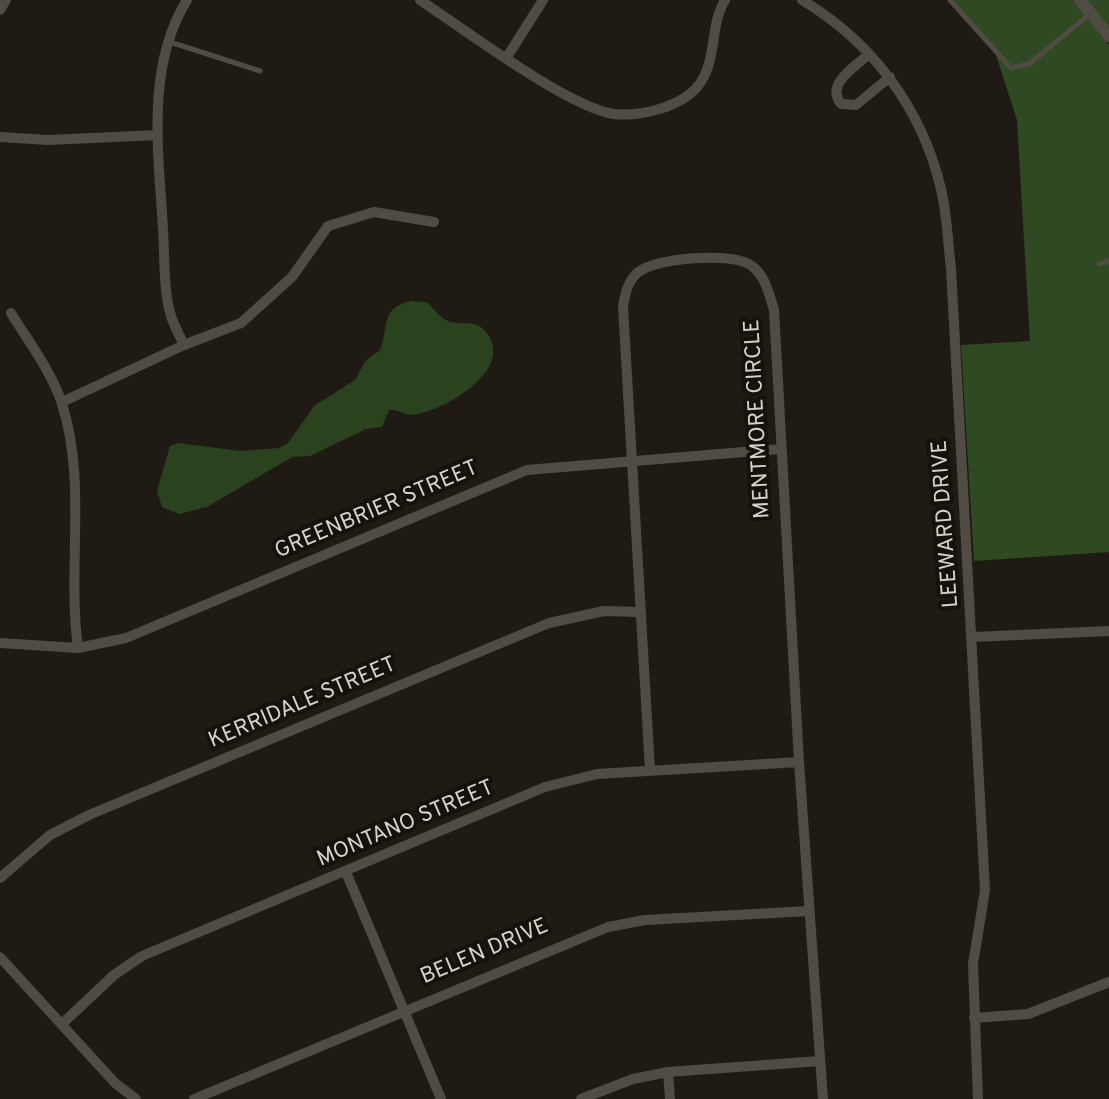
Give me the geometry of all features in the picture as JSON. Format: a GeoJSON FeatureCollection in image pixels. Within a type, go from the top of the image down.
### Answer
{"type":"FeatureCollection","features":[{"type":"Feature","properties":{"kind":"street"},"geometry":{"type":"LineString","coordinates":[[0,10],[6,0]]}},
{"type":"Feature","properties":{"kind":"street"},"geometry":{"type":"LineString","coordinates":[[184,345],[171,316],[166,276],[158,135],[159,95],[169,42],[177,17],[187,0]]}},
{"type":"Feature","properties":{"kind":"street"},"geometry":{"type":"LineString","coordinates":[[420,0],[581,103],[614,114],[644,112],[676,103],[696,89],[709,69],[720,9],[725,0]]}},
{"type":"Feature","properties":{"kind":"street"},"geometry":{"type":"LineString","coordinates":[[507,57],[543,0]]}},
{"type":"Feature","properties":{"kind":"street","name":"LEEWARD DRIVE"},"geometry":{"type":"LineString","coordinates":[[802,0],[834,19],[890,77],[921,132],[941,189],[951,269],[985,890],[973,964],[978,1099]]}},
{"type":"Feature","properties":{"kind":"street"},"geometry":{"type":"LineString","coordinates":[[1080,0],[1109,36]]}},
{"type":"Feature","properties":{"kind":"street"},"geometry":{"type":"LineString","coordinates":[[869,54],[837,84],[835,93],[841,104],[856,105],[890,77]]}},
{"type":"Feature","properties":{"kind":"street"},"geometry":{"type":"LineString","coordinates":[[0,137],[48,140],[158,135]]}},
{"type":"Feature","properties":{"kind":"street"},"geometry":{"type":"LineString","coordinates":[[62,402],[184,345],[241,323],[292,277],[328,226],[374,212],[434,222]]}},
{"type":"Feature","properties":{"kind":"street","name":"MENTMORE CIRCLE"},"geometry":{"type":"LineString","coordinates":[[650,770],[623,307],[626,289],[638,273],[657,262],[728,258],[751,264],[765,281],[774,310],[799,762],[823,1099]]}},
{"type":"Feature","properties":{"kind":"street"},"geometry":{"type":"LineString","coordinates":[[11,313],[62,402],[73,452],[73,612],[78,648]]}},
{"type":"Feature","properties":{"kind":"street","name":"GREENBRIER STREET"},"geometry":{"type":"LineString","coordinates":[[0,643],[78,648],[126,638],[527,470],[780,449]]}},
{"type":"Feature","properties":{"kind":"street","name":"KERRIDALE STREET"},"geometry":{"type":"LineString","coordinates":[[0,878],[50,835],[89,815],[549,623],[604,611],[640,612]]}},
{"type":"Feature","properties":{"kind":"street"},"geometry":{"type":"LineString","coordinates":[[973,637],[1109,631]]}},
{"type":"Feature","properties":{"kind":"street","name":"MONTANO STREET"},"geometry":{"type":"LineString","coordinates":[[63,1023],[114,975],[142,956],[545,787],[597,774],[799,762]]}},
{"type":"Feature","properties":{"kind":"street"},"geometry":{"type":"LineString","coordinates":[[346,872],[441,1099]]}},
{"type":"Feature","properties":{"kind":"street","name":"BELEN DRIVE"},"geometry":{"type":"LineString","coordinates":[[194,1099],[404,1009],[608,927],[645,920],[809,911]]}},
{"type":"Feature","properties":{"kind":"street"},"geometry":{"type":"LineString","coordinates":[[0,957],[115,1083],[136,1099]]}},
{"type":"Feature","properties":{"kind":"street"},"geometry":{"type":"LineString","coordinates":[[974,1018],[1028,1014],[1109,982]]}},
{"type":"Feature","properties":{"kind":"street"},"geometry":{"type":"LineString","coordinates":[[581,1099],[633,1079],[668,1072],[820,1061]]}},
{"type":"Feature","properties":{"kind":"street"},"geometry":{"type":"LineString","coordinates":[[668,1072],[670,1099]]}},
{"type":"Feature","properties":{"kind":"lane"},"geometry":{"type":"LineString","coordinates":[[950,0],[1011,68],[1029,64],[1091,13]]}},
{"type":"Feature","properties":{"kind":"lane"},"geometry":{"type":"LineString","coordinates":[[169,42],[260,71]]}},
{"type":"Feature","properties":{"kind":"lane"},"geometry":{"type":"LineString","coordinates":[[1099,264],[1109,261]]}},
{"type":"Feature","properties":{"kind":"green space"},"geometry":{"type":"Polygon","coordinates":[[[948,0],[1073,0],[1109,45],[1109,552],[974,561],[961,345],[1030,341],[1017,120],[995,52],[948,0]]]}},
{"type":"Feature","properties":{"kind":"green space"},"geometry":{"type":"Polygon","coordinates":[[[1087,0],[1109,0],[1109,27],[1087,0]]]}},
{"type":"Feature","properties":{"kind":"green space"},"geometry":{"type":"Polygon","coordinates":[[[411,301],[426,302],[449,321],[476,325],[485,331],[493,345],[492,359],[475,384],[446,404],[431,410],[414,415],[389,410],[382,427],[366,429],[310,456],[292,457],[207,507],[179,514],[162,507],[157,491],[170,446],[178,443],[240,451],[279,448],[288,443],[314,406],[355,380],[366,360],[380,350],[390,313],[411,301]]]}}]}
